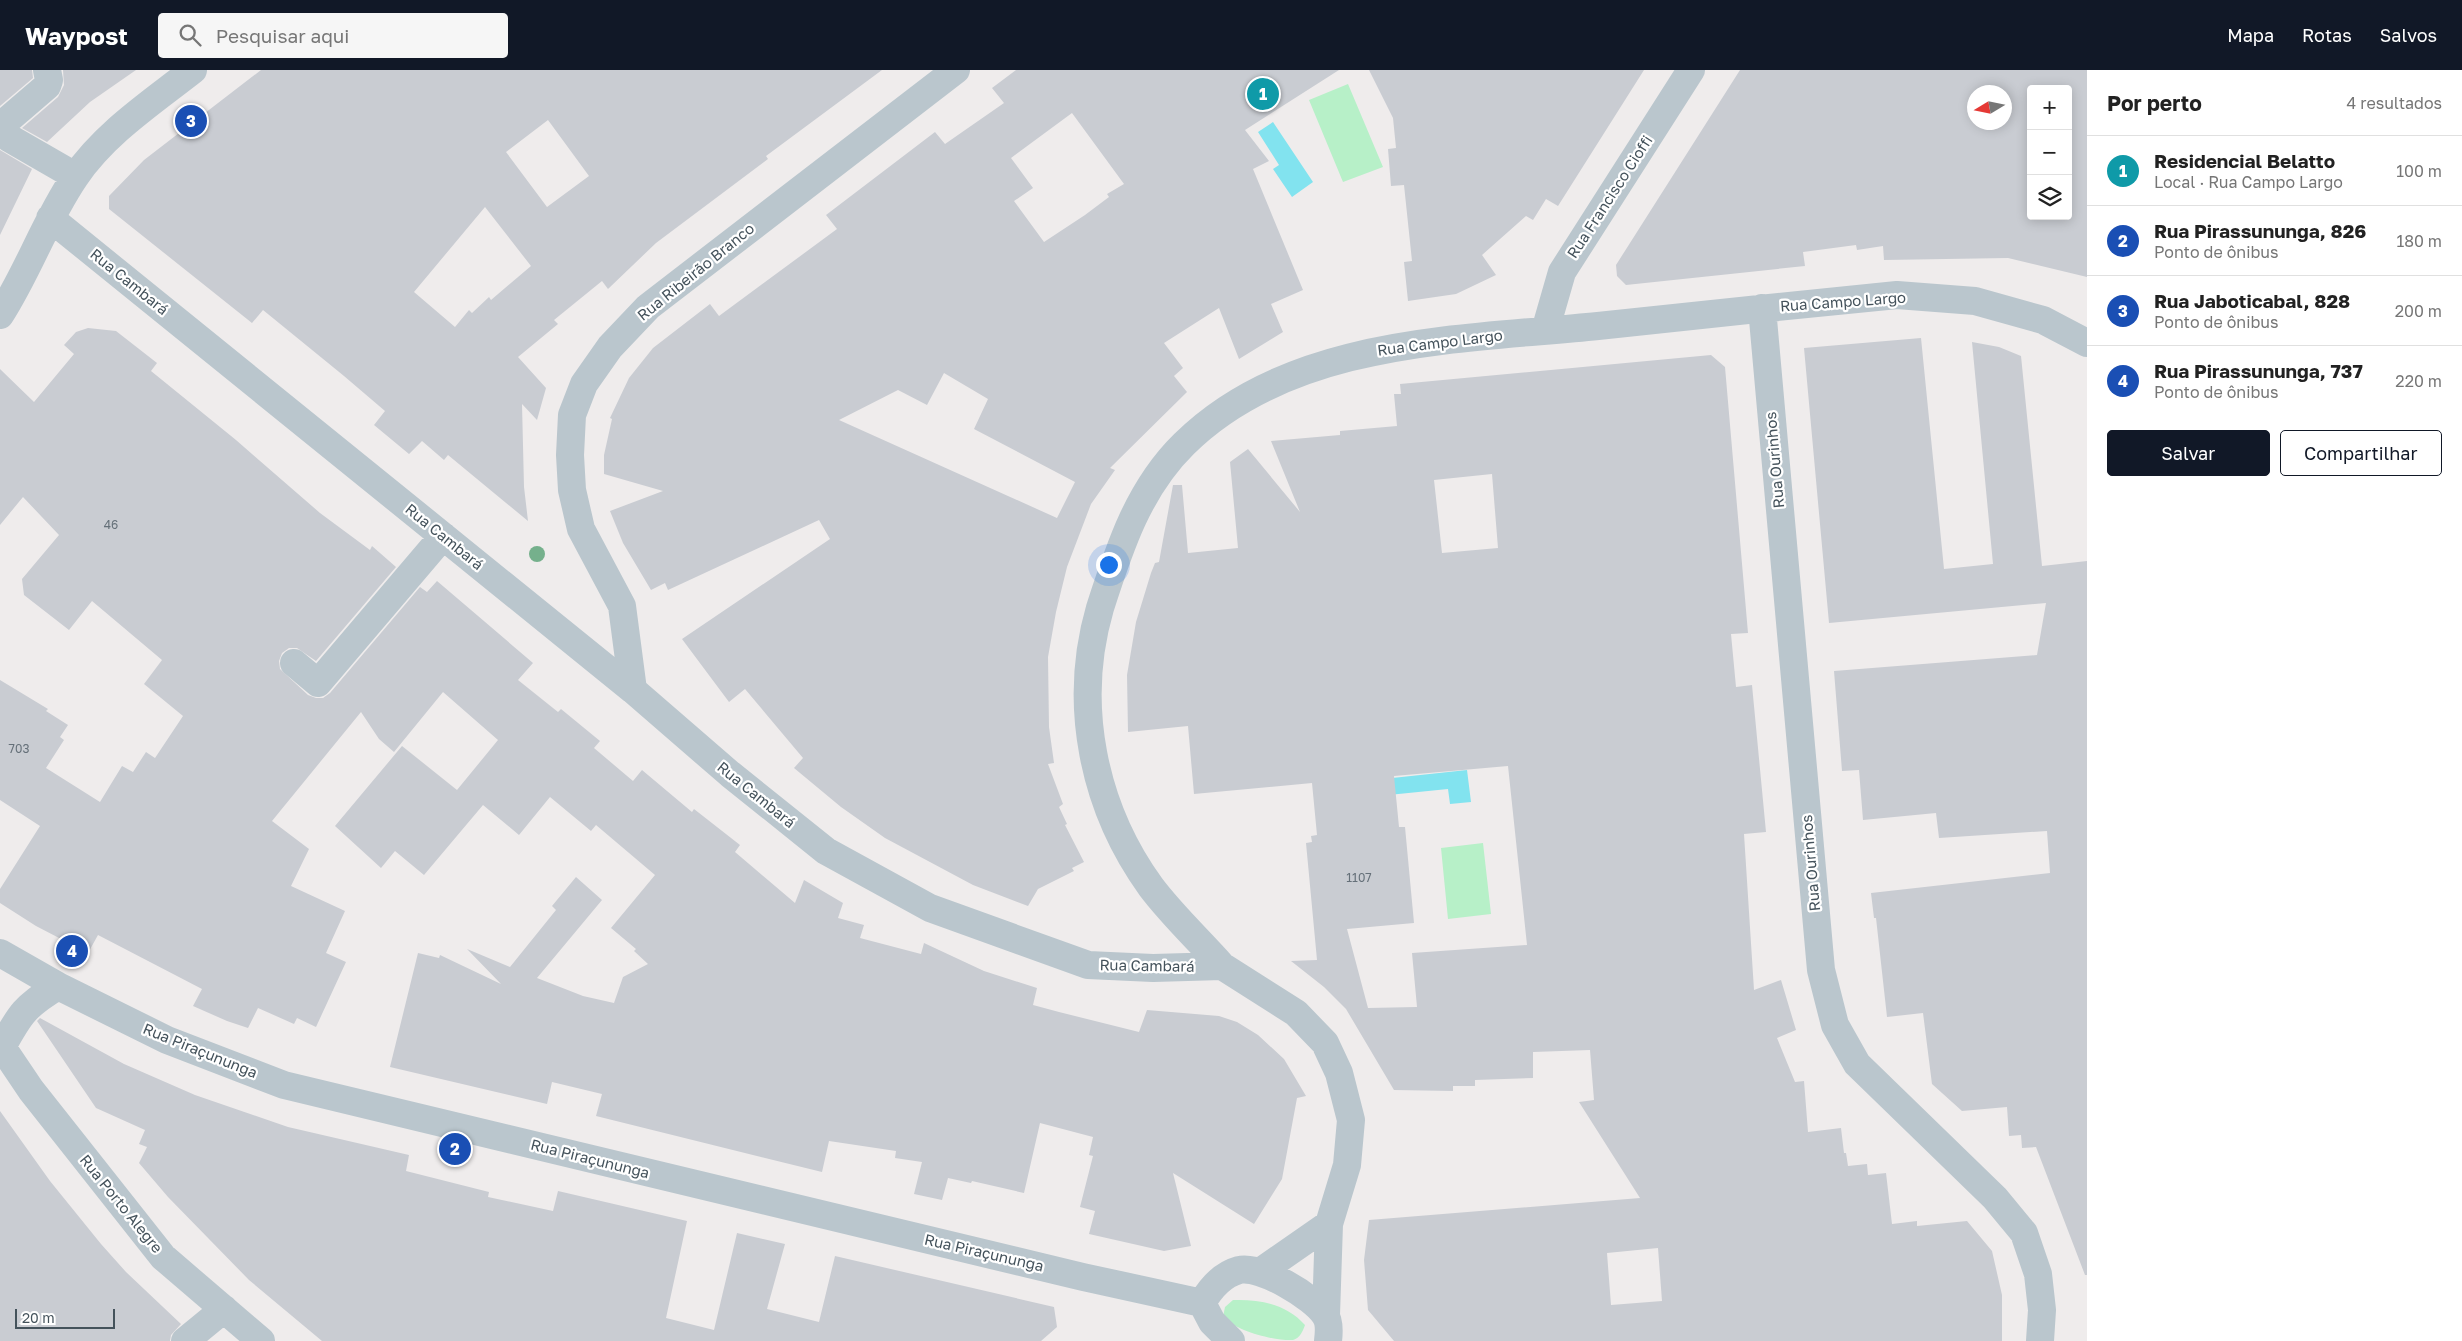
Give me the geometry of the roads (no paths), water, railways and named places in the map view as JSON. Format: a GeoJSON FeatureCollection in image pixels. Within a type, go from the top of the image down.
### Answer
{"type":"FeatureCollection","features":[{"type":"Feature","properties":{"kind":"street"},"geometry":{"type":"LineString","coordinates":[[47,70],[50,80],[47,86],[4,123],[4,130],[9,138],[75,176]]}},
{"type":"Feature","properties":{"kind":"street"},"geometry":{"type":"LineString","coordinates":[[0,316],[10,300],[50,218],[75,176],[109,136],[193,70]]}},
{"type":"Feature","properties":{"kind":"street","name":"Rua Ribeirão Branco"},"geometry":{"type":"LineString","coordinates":[[633,690],[622,606],[580,529],[572,490],[570,455],[572,415],[584,384],[610,347],[648,307],[956,70]]}},
{"type":"Feature","properties":{"kind":"street","name":"Rua Francisco Cioffi"},"geometry":{"type":"LineString","coordinates":[[1545,331],[1562,272],[1691,70]]}},
{"type":"Feature","properties":{"kind":"street","name":"Rua Cambará"},"geometry":{"type":"LineString","coordinates":[[50,218],[633,690],[730,774],[826,851],[930,908],[1088,965],[1153,968],[1222,966]]}},
{"type":"Feature","properties":{"kind":"street","name":"Rua Campo Largo"},"geometry":{"type":"LineString","coordinates":[[1222,966],[1152,888],[1119,837],[1101,789],[1088,726],[1088,676],[1095,626],[1118,550],[1148,487],[1184,444],[1235,403],[1291,374],[1380,349],[1762,308],[1897,296],[1975,301],[2044,320],[2087,343]]}},
{"type":"Feature","properties":{"kind":"street","name":"Rua Ourinhos"},"geometry":{"type":"LineString","coordinates":[[1762,308],[1821,970],[1835,1025],[1857,1064],[1995,1198],[2024,1234],[2038,1274],[2042,1310],[2040,1341]]}},
{"type":"Feature","properties":{"kind":"street"},"geometry":{"type":"LineString","coordinates":[[294,663],[318,683],[443,536]]}},
{"type":"Feature","properties":{"kind":"street","name":"Rua Piraçununga"},"geometry":{"type":"LineString","coordinates":[[0,953],[58,986],[167,1040],[284,1085],[1064,1272],[1202,1303]]}},
{"type":"Feature","properties":{"kind":"street"},"geometry":{"type":"LineString","coordinates":[[1222,966],[1296,1012],[1325,1043],[1339,1073],[1350,1120],[1347,1165],[1329,1224],[1327,1328]]}},
{"type":"Feature","properties":{"kind":"street","name":"Rua Porto Alegre"},"geometry":{"type":"LineString","coordinates":[[58,986],[32,1002],[18,1019],[1,1046],[31,1090],[163,1257],[261,1341]]}},
{"type":"Feature","properties":{"kind":"street"},"geometry":{"type":"LineString","coordinates":[[1260,1272],[1329,1224]]}},
{"type":"Feature","properties":{"kind":"street"},"geometry":{"type":"LineString","coordinates":[[1231,1341],[1212,1322],[1202,1303],[1211,1288],[1222,1278],[1238,1270],[1253,1269],[1307,1297],[1327,1328]]}},
{"type":"Feature","properties":{"kind":"street"},"geometry":{"type":"LineString","coordinates":[[185,1341],[224,1310]]}},
{"type":"Feature","properties":{"kind":"water"},"geometry":{"type":"Polygon","coordinates":[[[1273,122],[1313,182],[1292,197],[1273,169],[1279,165],[1258,132],[1273,122]]]}},
{"type":"Feature","properties":{"kind":"water"},"geometry":{"type":"Polygon","coordinates":[[[1467,770],[1471,802],[1450,804],[1448,789],[1329,801],[1327,785],[1467,770]]]}},
{"type":"Feature","properties":{"kind":"place","name":"Residencial Belatto"},"geometry":{"type":"Point","coordinates":[1263,94]}},
{"type":"Feature","properties":{"kind":"place","name":"Rua Jaboticabal, 828"},"geometry":{"type":"Point","coordinates":[191,121]}},
{"type":"Feature","properties":{"kind":"place","name":"Rua Pirassununga, 737"},"geometry":{"type":"Point","coordinates":[72,951]}},
{"type":"Feature","properties":{"kind":"place","name":"Rua Pirassununga, 826"},"geometry":{"type":"Point","coordinates":[455,1149]}}]}
